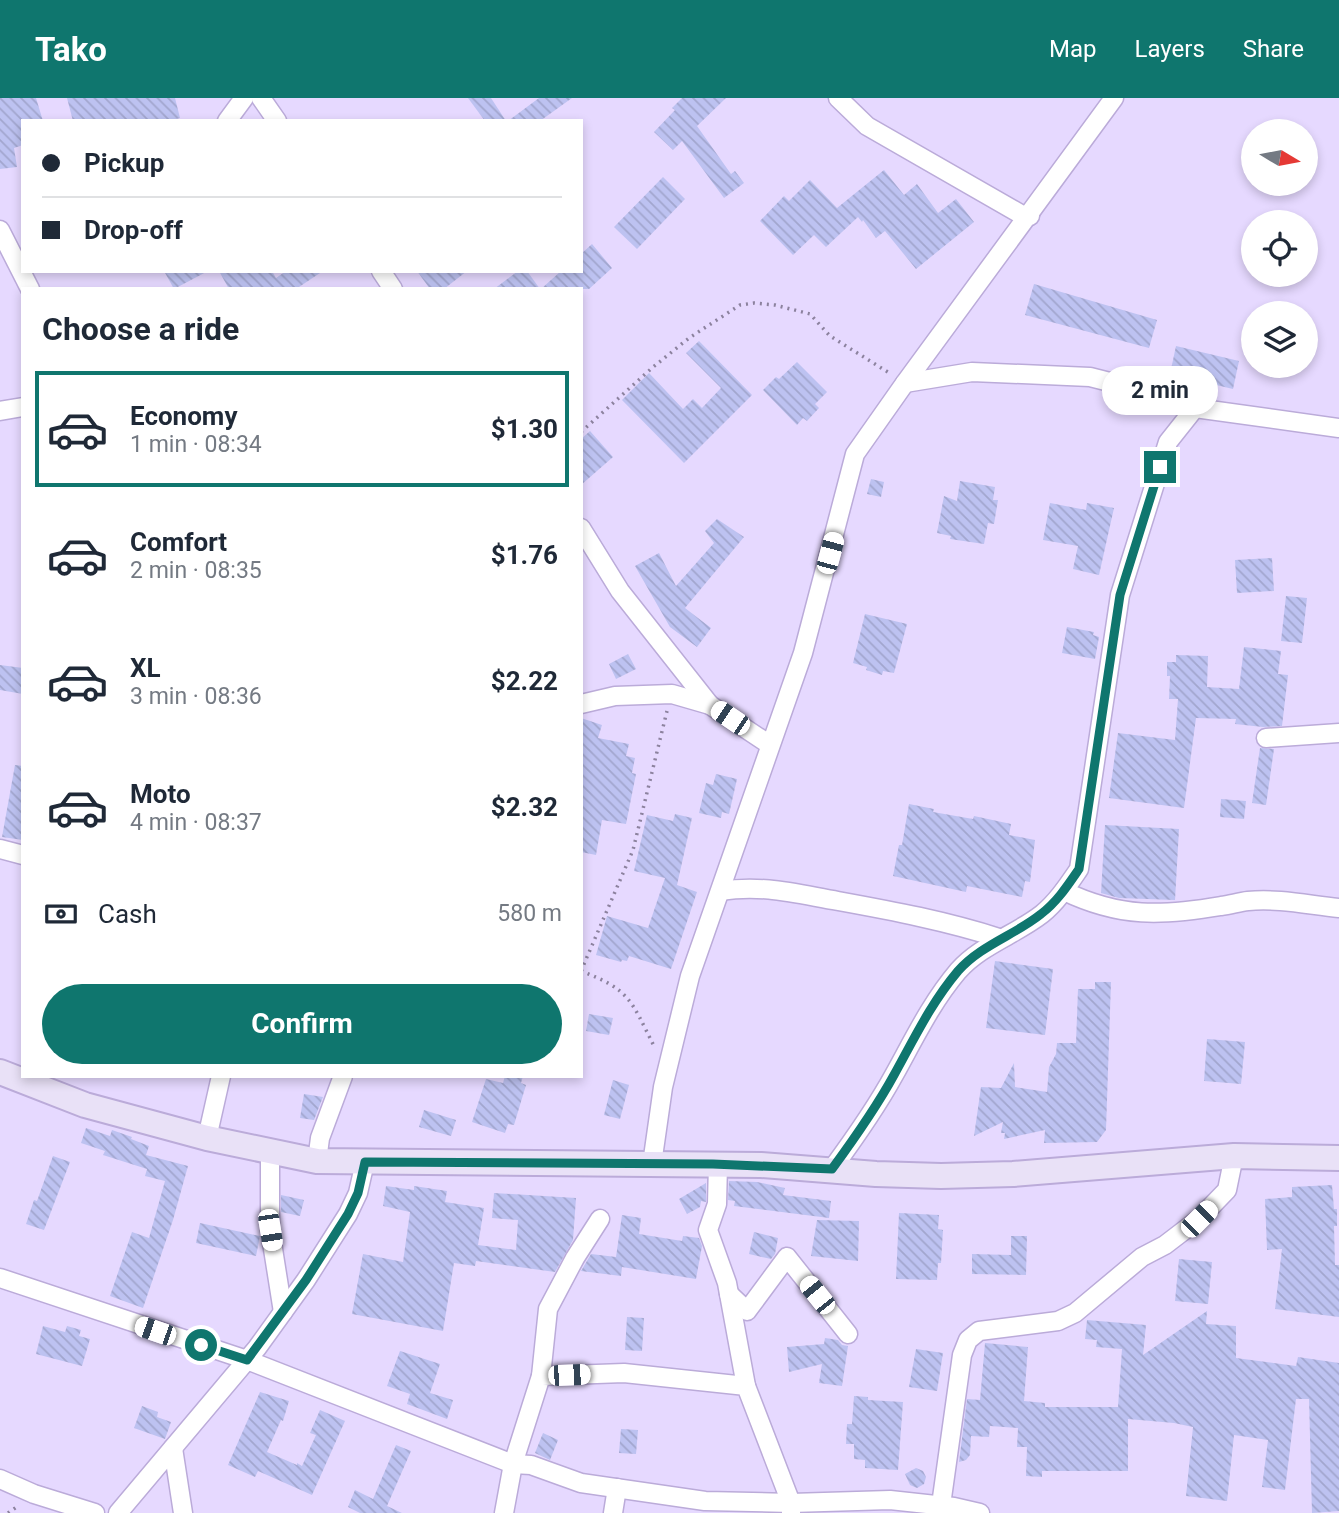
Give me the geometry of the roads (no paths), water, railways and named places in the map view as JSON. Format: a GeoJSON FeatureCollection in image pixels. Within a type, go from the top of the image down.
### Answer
{"type":"FeatureCollection","features":[{"type":"Feature","properties":{"kind":"street"},"geometry":{"type":"LineString","coordinates":[[228,119],[244,98]]}},
{"type":"Feature","properties":{"kind":"street"},"geometry":{"type":"LineString","coordinates":[[261,98],[276,119]]}},
{"type":"Feature","properties":{"kind":"street"},"geometry":{"type":"LineString","coordinates":[[838,98],[867,126],[1024,216],[1030,216]]}},
{"type":"Feature","properties":{"kind":"street"},"geometry":{"type":"LineString","coordinates":[[652,1164],[667,1070],[690,976],[803,653],[855,454],[1114,98]]}},
{"type":"Feature","properties":{"kind":"street"},"geometry":{"type":"LineString","coordinates":[[0,230],[21,271]]}},
{"type":"Feature","properties":{"kind":"street"},"geometry":{"type":"LineString","coordinates":[[905,383],[972,372],[1090,377],[1146,391],[1195,408],[1339,428]]}},
{"type":"Feature","properties":{"kind":"street"},"geometry":{"type":"LineString","coordinates":[[0,411],[21,407]]}},
{"type":"Feature","properties":{"kind":"street"},"geometry":{"type":"LineString","coordinates":[[832,1169],[893,1077],[940,993],[961,968],[999,938],[1042,914],[1064,891],[1079,869],[1120,595],[1168,442],[1195,408]]}},
{"type":"Feature","properties":{"kind":"street"},"geometry":{"type":"LineString","coordinates":[[583,531],[620,591],[710,705]]}},
{"type":"Feature","properties":{"kind":"street"},"geometry":{"type":"LineString","coordinates":[[583,704],[615,696],[672,694],[710,705],[770,745]]}},
{"type":"Feature","properties":{"kind":"street"},"geometry":{"type":"LineString","coordinates":[[1266,738],[1339,733]]}},
{"type":"Feature","properties":{"kind":"street"},"geometry":{"type":"LineString","coordinates":[[0,849],[21,854]]}},
{"type":"Feature","properties":{"kind":"street"},"geometry":{"type":"LineString","coordinates":[[721,891],[757,887],[919,915],[999,938]]}},
{"type":"Feature","properties":{"kind":"street"},"geometry":{"type":"LineString","coordinates":[[1064,891],[1105,908],[1146,913],[1176,912],[1269,900],[1339,908]]}},
{"type":"Feature","properties":{"kind":"street"},"geometry":{"type":"LineString","coordinates":[[0,1072],[85,1105],[207,1138],[317,1161],[718,1164],[941,1176],[1013,1174],[1234,1156],[1339,1158]]}},
{"type":"Feature","properties":{"kind":"street"},"geometry":{"type":"LineString","coordinates":[[207,1138],[220,1078]]}},
{"type":"Feature","properties":{"kind":"street"},"geometry":{"type":"LineString","coordinates":[[317,1161],[320,1138],[342,1078]]}},
{"type":"Feature","properties":{"kind":"street"},"geometry":{"type":"LineString","coordinates":[[270,1153],[270,1230],[283,1312]]}},
{"type":"Feature","properties":{"kind":"street"},"geometry":{"type":"LineString","coordinates":[[941,1506],[962,1355],[968,1340],[979,1331],[1058,1321],[1075,1312],[1142,1257],[1166,1245],[1199,1219],[1227,1190],[1234,1156]]}},
{"type":"Feature","properties":{"kind":"street"},"geometry":{"type":"LineString","coordinates":[[118,1513],[247,1360],[283,1312],[348,1214],[358,1193],[365,1162]]}},
{"type":"Feature","properties":{"kind":"street"},"geometry":{"type":"LineString","coordinates":[[718,1164],[717,1204],[708,1230],[729,1294],[747,1386],[791,1508]]}},
{"type":"Feature","properties":{"kind":"street"},"geometry":{"type":"LineString","coordinates":[[505,1513],[513,1464],[541,1376],[548,1309],[575,1258],[600,1219]]}},
{"type":"Feature","properties":{"kind":"street"},"geometry":{"type":"LineString","coordinates":[[729,1294],[747,1311],[787,1257],[848,1334]]}},
{"type":"Feature","properties":{"kind":"street"},"geometry":{"type":"LineString","coordinates":[[0,1278],[247,1360],[513,1464],[542,1469],[581,1483],[705,1501],[791,1508],[890,1500],[980,1513]]}},
{"type":"Feature","properties":{"kind":"street"},"geometry":{"type":"LineString","coordinates":[[541,1376],[624,1373],[747,1386]]}},
{"type":"Feature","properties":{"kind":"street"},"geometry":{"type":"LineString","coordinates":[[173,1448],[183,1513]]}},
{"type":"Feature","properties":{"kind":"street"},"geometry":{"type":"LineString","coordinates":[[0,1479],[34,1494],[95,1513]]}},
{"type":"Feature","properties":{"kind":"street"},"geometry":{"type":"LineString","coordinates":[[613,1513],[617,1488]]}}]}
